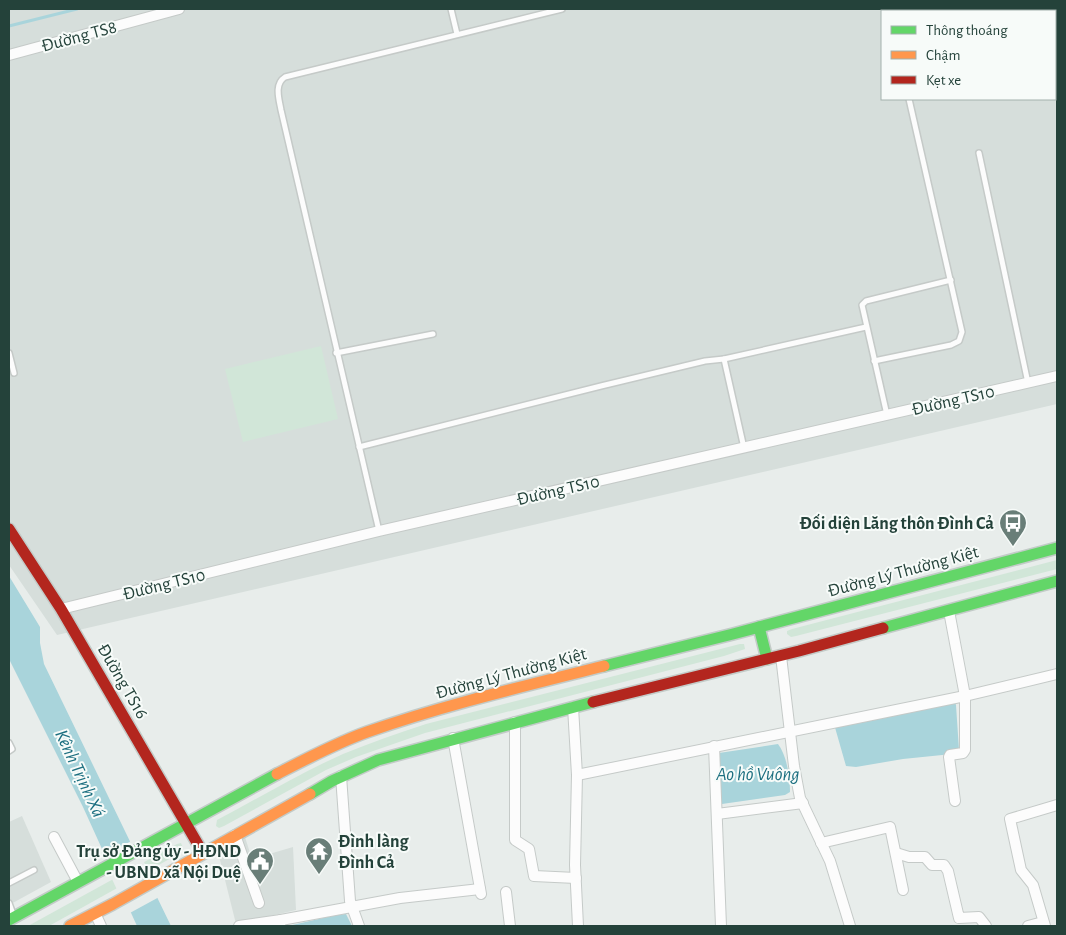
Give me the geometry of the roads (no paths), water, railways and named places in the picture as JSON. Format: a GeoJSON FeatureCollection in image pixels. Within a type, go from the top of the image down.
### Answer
{"type":"FeatureCollection","features":[{"type":"Feature","properties":{"kind":"main road","name":"Đường TS16"},"geometry":{"type":"LineString","coordinates":[[9,529],[61,609],[203,853]]}},
{"type":"Feature","properties":{"kind":"main road","name":"Đường Lý Thường Kiệt"},"geometry":{"type":"LineString","coordinates":[[12,918],[290,767],[365,733],[426,713],[514,689],[759,627],[1057,548]]}},
{"type":"Feature","properties":{"kind":"main road"},"geometry":{"type":"LineString","coordinates":[[70,926],[114,904],[341,776],[378,760],[453,738],[573,707],[781,656],[1057,581]]}},
{"type":"Feature","properties":{"kind":"main road"},"geometry":{"type":"LineString","coordinates":[[759,627],[767,659]]}},
{"type":"Feature","properties":{"kind":"street","name":"Đường TS8"},"geometry":{"type":"LineString","coordinates":[[9,55],[179,9]]}},
{"type":"Feature","properties":{"kind":"street","name":"Đường TS10"},"geometry":{"type":"LineString","coordinates":[[61,609],[379,531],[1057,376]]}},
{"type":"Feature","properties":{"kind":"street"},"geometry":{"type":"LineString","coordinates":[[949,611],[966,696],[965,750],[963,753],[950,755],[949,757],[955,801]]}},
{"type":"Feature","properties":{"kind":"street"},"geometry":{"type":"LineString","coordinates":[[781,656],[794,766],[803,803],[830,861],[850,926]]}},
{"type":"Feature","properties":{"kind":"street"},"geometry":{"type":"LineString","coordinates":[[577,775],[966,696],[1057,674]]}},
{"type":"Feature","properties":{"kind":"street"},"geometry":{"type":"LineString","coordinates":[[573,707],[577,775],[576,878],[578,926]]}},
{"type":"Feature","properties":{"kind":"street"},"geometry":{"type":"LineString","coordinates":[[516,722],[515,840],[529,849],[534,876],[576,878]]}},
{"type":"Feature","properties":{"kind":"street"},"geometry":{"type":"LineString","coordinates":[[239,926],[281,923],[352,906],[400,898],[481,892],[453,738]]}},
{"type":"Feature","properties":{"kind":"street"},"geometry":{"type":"LineString","coordinates":[[714,746],[721,926]]}},
{"type":"Feature","properties":{"kind":"street"},"geometry":{"type":"LineString","coordinates":[[341,776],[348,884],[352,906],[359,926]]}},
{"type":"Feature","properties":{"kind":"street"},"geometry":{"type":"LineString","coordinates":[[717,814],[803,803]]}},
{"type":"Feature","properties":{"kind":"street"},"geometry":{"type":"LineString","coordinates":[[1028,926],[1044,924],[1033,885],[1021,870],[1010,819],[1057,805]]}},
{"type":"Feature","properties":{"kind":"street"},"geometry":{"type":"LineString","coordinates":[[821,842],[890,828],[903,890]]}},
{"type":"Feature","properties":{"kind":"street"},"geometry":{"type":"LineString","coordinates":[[235,835],[259,903]]}},
{"type":"Feature","properties":{"kind":"street"},"geometry":{"type":"LineString","coordinates":[[54,837],[78,882]]}},
{"type":"Feature","properties":{"kind":"street"},"geometry":{"type":"LineString","coordinates":[[896,854],[909,857],[925,857],[932,865],[944,865],[948,872],[959,918],[980,918],[986,926]]}},
{"type":"Feature","properties":{"kind":"street"},"geometry":{"type":"LineString","coordinates":[[506,892],[510,926]]}},
{"type":"Feature","properties":{"kind":"street"},"geometry":{"type":"LineString","coordinates":[[95,914],[101,926]]}},
{"type":"Feature","properties":{"kind":"lane"},"geometry":{"type":"LineString","coordinates":[[451,9],[457,34]]}},
{"type":"Feature","properties":{"kind":"lane"},"geometry":{"type":"LineString","coordinates":[[379,531],[336,353],[281,110],[278,85],[280,80],[285,77],[562,9]]}},
{"type":"Feature","properties":{"kind":"lane"},"geometry":{"type":"LineString","coordinates":[[874,361],[951,345],[959,341],[962,332],[909,100]]}},
{"type":"Feature","properties":{"kind":"lane"},"geometry":{"type":"LineString","coordinates":[[979,153],[1028,383]]}},
{"type":"Feature","properties":{"kind":"lane"},"geometry":{"type":"LineString","coordinates":[[887,416],[862,305],[866,301],[951,280]]}},
{"type":"Feature","properties":{"kind":"lane"},"geometry":{"type":"LineString","coordinates":[[359,447],[601,386],[866,327]]}},
{"type":"Feature","properties":{"kind":"lane"},"geometry":{"type":"LineString","coordinates":[[336,353],[433,334]]}},
{"type":"Feature","properties":{"kind":"lane"},"geometry":{"type":"LineString","coordinates":[[9,353],[14,373]]}},
{"type":"Feature","properties":{"kind":"lane"},"geometry":{"type":"LineString","coordinates":[[724,359],[744,448]]}},
{"type":"Feature","properties":{"kind":"lane"},"geometry":{"type":"LineString","coordinates":[[9,743],[12,749],[9,752]]}},
{"type":"Feature","properties":{"kind":"lane"},"geometry":{"type":"LineString","coordinates":[[9,883],[34,870]]}},
{"type":"Feature","properties":{"kind":"lane"},"geometry":{"type":"LineString","coordinates":[[9,903],[12,918]]}},
{"type":"Feature","properties":{"kind":"water","name":"Kênh Trịnh Xá"},"geometry":{"type":"Polygon","coordinates":[[[9,576],[40,627],[40,643],[44,664],[171,926],[137,926],[83,807],[9,659],[9,576]]]}},
{"type":"Feature","properties":{"kind":"water"},"geometry":{"type":"Polygon","coordinates":[[[953,697],[956,705],[959,750],[952,754],[903,759],[856,767],[846,766],[834,724],[953,697]]]}},
{"type":"Feature","properties":{"kind":"water","name":"Ao hồ Vuông"},"geometry":{"type":"Polygon","coordinates":[[[778,744],[784,754],[790,792],[785,795],[722,804],[720,796],[719,753],[778,744]]]}},
{"type":"Feature","properties":{"kind":"water"},"geometry":{"type":"Polygon","coordinates":[[[346,914],[352,926],[288,926],[336,915],[346,914]]]}},
{"type":"Feature","properties":{"kind":"waterway"},"geometry":{"type":"LineString","coordinates":[[9,26],[77,9]]}},
{"type":"Feature","properties":{"kind":"place","name":"Đối diện Lăng thôn Đình Cả"},"geometry":{"type":"Point","coordinates":[1013,547]}},
{"type":"Feature","properties":{"kind":"place","name":"Đình làng Đình Cả"},"geometry":{"type":"Point","coordinates":[319,875]}},
{"type":"Feature","properties":{"kind":"place","name":"Trụ sở Đảng ủy - HĐND - UBND xã Nội Duệ"},"geometry":{"type":"Point","coordinates":[260,885]}}]}
